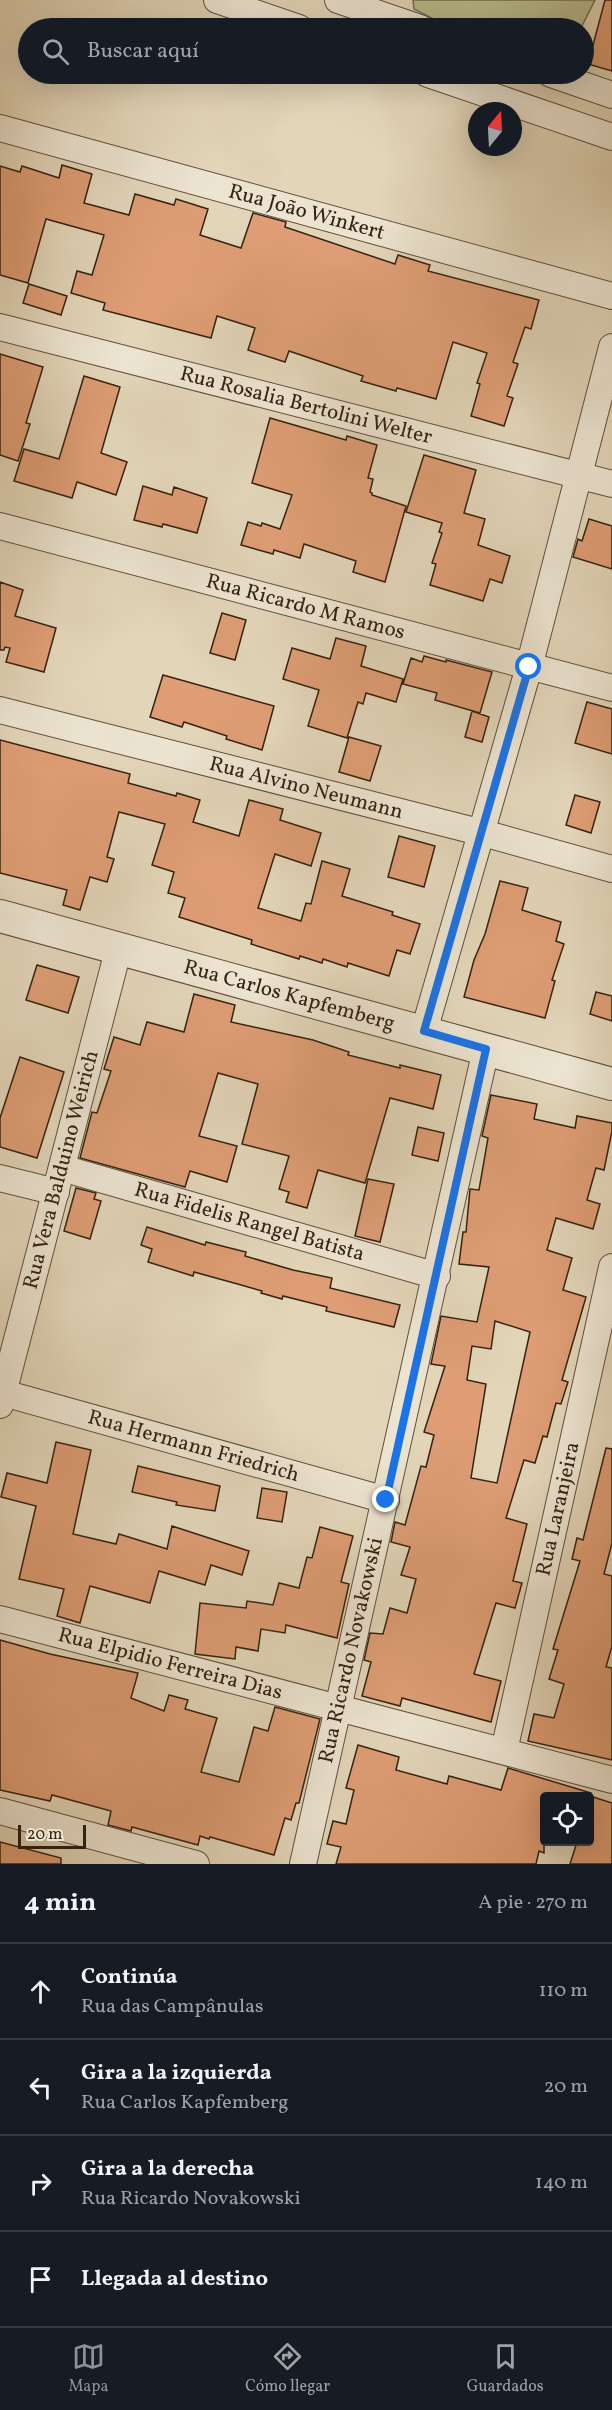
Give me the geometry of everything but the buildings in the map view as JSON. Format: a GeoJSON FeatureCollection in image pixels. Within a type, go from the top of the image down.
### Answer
{"type":"FeatureCollection","features":[{"type":"Feature","properties":{"kind":"street"},"geometry":{"type":"LineString","coordinates":[[217,0],[270,18]]}},
{"type":"Feature","properties":{"kind":"street"},"geometry":{"type":"LineString","coordinates":[[338,0],[391,18]]}},
{"type":"Feature","properties":{"kind":"street"},"geometry":{"type":"LineString","coordinates":[[457,84],[612,138]]}},
{"type":"Feature","properties":{"kind":"street"},"geometry":{"type":"LineString","coordinates":[[580,84],[612,95]]}},
{"type":"Feature","properties":{"kind":"street","name":"Rua João Winkert"},"geometry":{"type":"LineString","coordinates":[[0,128],[612,296]]}},
{"type":"Feature","properties":{"kind":"street","name":"Rua Rosalia Bertolini Welter"},"geometry":{"type":"LineString","coordinates":[[0,327],[612,484]]}},
{"type":"Feature","properties":{"kind":"street"},"geometry":{"type":"LineString","coordinates":[[424,1031],[483,833],[529,667],[612,347]]}},
{"type":"Feature","properties":{"kind":"street","name":"Rua Ricardo M Ramos"},"geometry":{"type":"LineString","coordinates":[[0,526],[612,688]]}},
{"type":"Feature","properties":{"kind":"street","name":"Rua Alvino Neumann"},"geometry":{"type":"LineString","coordinates":[[0,710],[483,833],[612,869]]}},
{"type":"Feature","properties":{"kind":"street","name":"Rua Carlos Kapfemberg"},"geometry":{"type":"LineString","coordinates":[[0,916],[612,1084]]}},
{"type":"Feature","properties":{"kind":"street","name":"Rua Vera Balduino Weirich"},"geometry":{"type":"LineString","coordinates":[[1,1397],[118,947]]}},
{"type":"Feature","properties":{"kind":"street","name":"Rua Ricardo Novakowski"},"geometry":{"type":"LineString","coordinates":[[303,1864],[437,1276],[486,1049]]}},
{"type":"Feature","properties":{"kind":"street","name":"Rua Fidelis Rangel Batista"},"geometry":{"type":"LineString","coordinates":[[0,1178],[59,1180],[437,1276]]}},
{"type":"Feature","properties":{"kind":"street","name":"Rua Laranjeira"},"geometry":{"type":"LineString","coordinates":[[504,1750],[612,1267]]}},
{"type":"Feature","properties":{"kind":"street","name":"Rua Hermann Friedrich"},"geometry":{"type":"LineString","coordinates":[[1,1397],[386,1500]]}},
{"type":"Feature","properties":{"kind":"street","name":"Rua Elpidio Ferreira Dias"},"geometry":{"type":"LineString","coordinates":[[0,1619],[612,1780]]}},
{"type":"Feature","properties":{"kind":"street"},"geometry":{"type":"LineString","coordinates":[[0,1811],[196,1864]]}},
{"type":"Feature","properties":{"kind":"green space"},"geometry":{"type":"Polygon","coordinates":[[[413,0],[595,0],[586,18],[432,18],[414,9],[413,0]]]}},
{"type":"Feature","properties":{"kind":"route"},"geometry":{"type":"LineString","coordinates":[[386,1500],[486,1049],[424,1031],[483,833],[529,667]]}}]}
